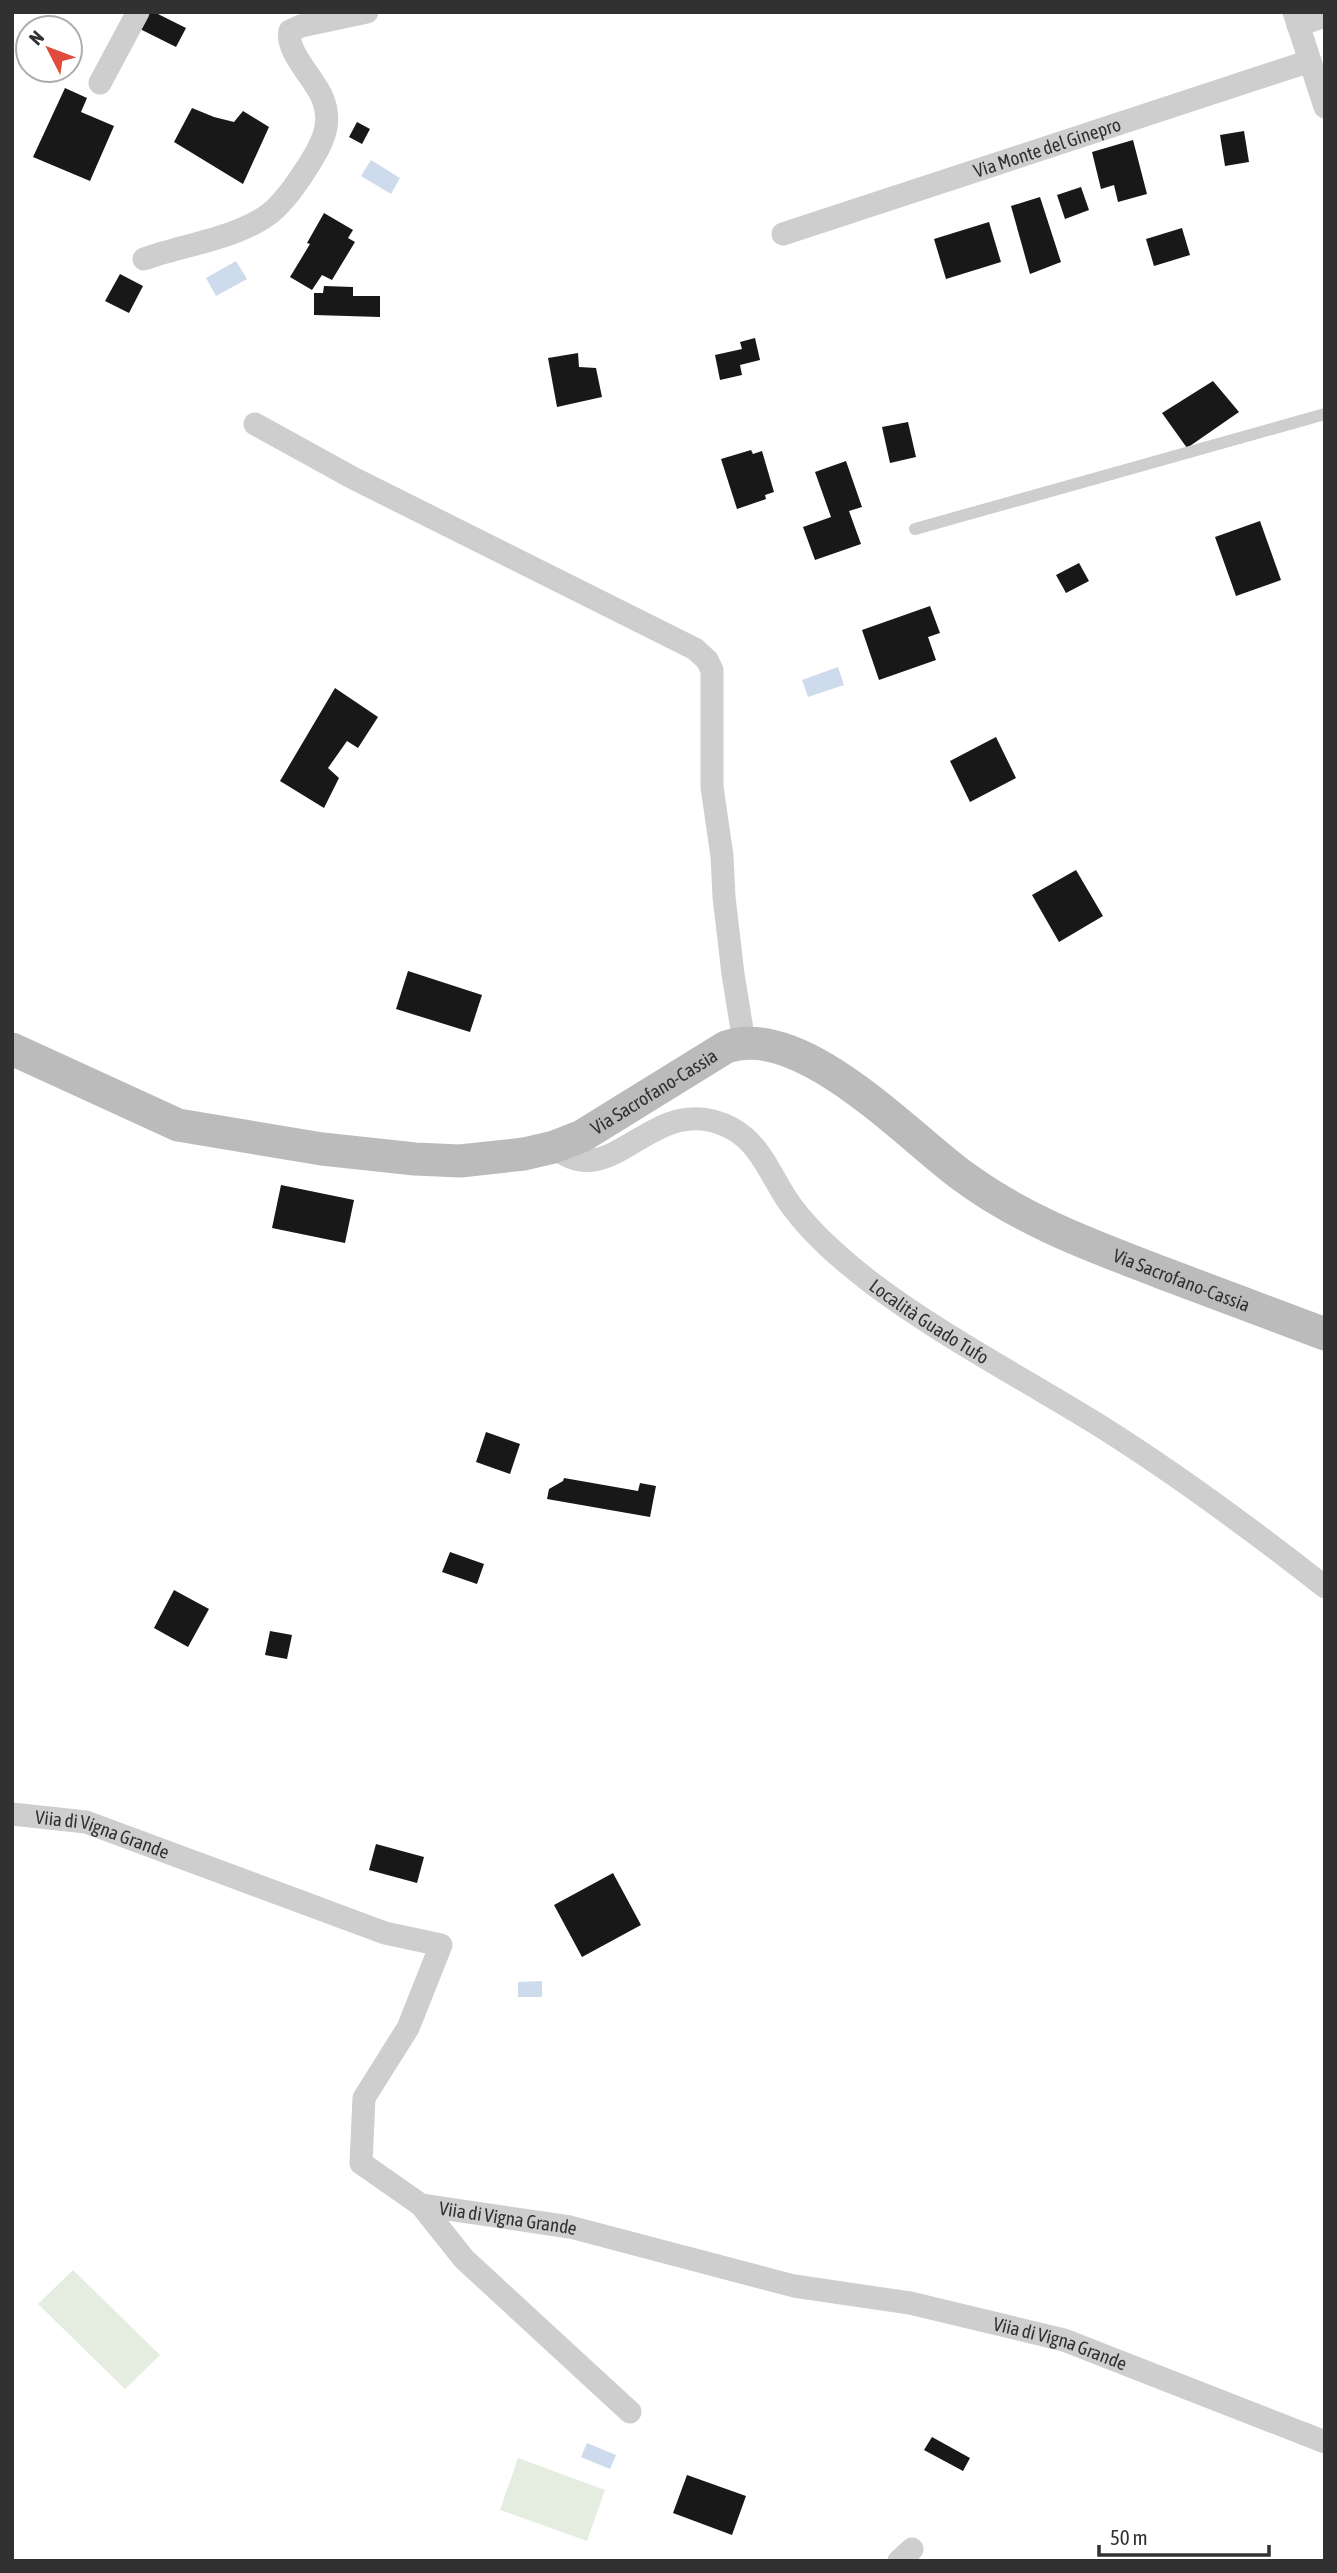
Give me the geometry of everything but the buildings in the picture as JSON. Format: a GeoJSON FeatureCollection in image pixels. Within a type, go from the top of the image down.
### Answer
{"type":"FeatureCollection","features":[{"type":"Feature","properties":{"kind":"street"},"geometry":{"type":"LineString","coordinates":[[100,83],[138,12]]}},
{"type":"Feature","properties":{"kind":"street"},"geometry":{"type":"LineString","coordinates":[[144,259],[244,228],[265,217],[283,200],[317,151],[328,122],[319,90],[290,44],[290,32],[301,26],[367,12]]}},
{"type":"Feature","properties":{"kind":"street"},"geometry":{"type":"LineString","coordinates":[[1325,16],[1296,19],[1325,107]]}},
{"type":"Feature","properties":{"kind":"street","name":"Via Monte del Ginepro"},"geometry":{"type":"LineString","coordinates":[[783,234],[1310,61]]}},
{"type":"Feature","properties":{"kind":"street"},"geometry":{"type":"LineString","coordinates":[[255,424],[353,478],[695,649],[707,660],[712,670],[712,787],[722,856],[733,974],[744,1042]]}},
{"type":"Feature","properties":{"kind":"street","name":"Via Sacrofano-Cassia"},"geometry":{"type":"LineString","coordinates":[[12,1049],[178,1125],[322,1149],[460,1161],[506,1157],[554,1147],[609,1121],[726,1047],[744,1042],[772,1045],[817,1064],[985,1192],[1046,1227],[1325,1334]]}},
{"type":"Feature","properties":{"kind":"street","name":"Località Guado Tufo"},"geometry":{"type":"LineString","coordinates":[[554,1147],[575,1161],[591,1162],[605,1158],[656,1129],[676,1121],[704,1119],[731,1128],[757,1149],[790,1205],[808,1227],[871,1282],[916,1314],[1174,1473],[1325,1587]]}},
{"type":"Feature","properties":{"kind":"street","name":"Viia di Vigna Grande"},"geometry":{"type":"LineString","coordinates":[[12,1814],[86,1822],[385,1933],[441,1945],[408,2028],[364,2098],[361,2163],[421,2205],[570,2227],[794,2286],[910,2303],[1064,2340],[1325,2442]]}},
{"type":"Feature","properties":{"kind":"street"},"geometry":{"type":"LineString","coordinates":[[421,2205],[464,2259],[630,2412]]}},
{"type":"Feature","properties":{"kind":"lane"},"geometry":{"type":"LineString","coordinates":[[915,529],[1325,414]]}},
{"type":"Feature","properties":{"kind":"shaded area"},"geometry":{"type":"Polygon","coordinates":[[[73,2270],[160,2355],[125,2389],[38,2304],[73,2270]]]}},
{"type":"Feature","properties":{"kind":"shaded area"},"geometry":{"type":"Polygon","coordinates":[[[518,2458],[605,2490],[587,2541],[500,2510],[518,2458]]]}},
{"type":"Feature","properties":{"kind":"water"},"geometry":{"type":"Polygon","coordinates":[[[371,160],[400,178],[391,194],[361,176],[371,160]]]}},
{"type":"Feature","properties":{"kind":"water"},"geometry":{"type":"Polygon","coordinates":[[[236,261],[247,279],[216,296],[206,278],[236,261]]]}},
{"type":"Feature","properties":{"kind":"water"},"geometry":{"type":"Polygon","coordinates":[[[838,667],[844,685],[808,697],[802,680],[838,667]]]}},
{"type":"Feature","properties":{"kind":"water"},"geometry":{"type":"Polygon","coordinates":[[[542,1981],[542,1997],[518,1997],[518,1982],[542,1981]]]}},
{"type":"Feature","properties":{"kind":"water"},"geometry":{"type":"Polygon","coordinates":[[[587,2443],[616,2455],[610,2469],[581,2457],[587,2443]]]}}]}
